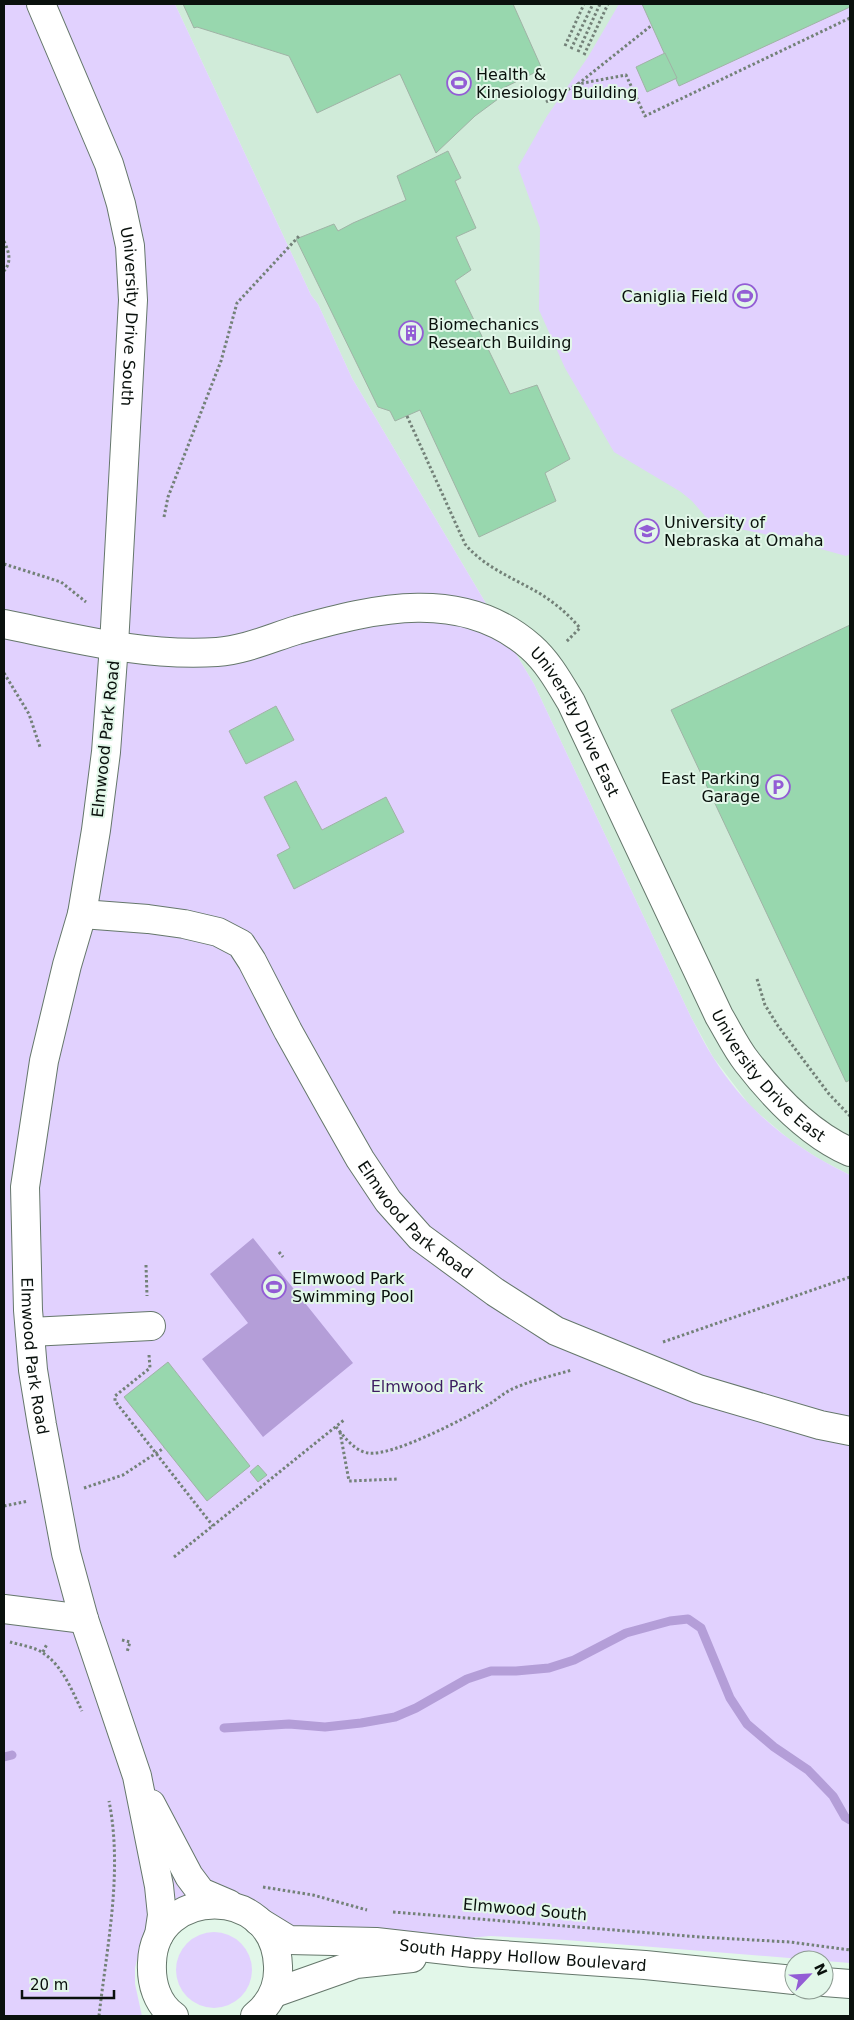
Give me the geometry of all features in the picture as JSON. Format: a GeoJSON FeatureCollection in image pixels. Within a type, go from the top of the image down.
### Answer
{"type":"FeatureCollection","features":[{"type":"Feature","properties":{"kind":"street","name":"University Drive South"},"geometry":{"type":"LineString","coordinates":[[41,4],[109,164],[121,204],[131,256],[133,300],[114,646]]}},
{"type":"Feature","properties":{"kind":"street","name":"University Drive East"},"geometry":{"type":"LineString","coordinates":[[114,646],[173,652],[218,652],[240,648],[355,614],[402,608],[440,608],[469,612],[505,628],[530,647],[543,660],[571,702],[719,1016],[746,1061],[776,1096],[804,1122],[837,1146],[850,1152]]}},
{"type":"Feature","properties":{"kind":"street","name":"Elmwood Park Road"},"geometry":{"type":"LineString","coordinates":[[4,624],[114,646],[106,752],[96,830],[82,914],[67,965],[44,1061],[25,1187],[30,1332],[32,1370],[66,1553],[84,1619],[137,1776],[159,1886],[162,1915],[159,1935]]}},
{"type":"Feature","properties":{"kind":"street","name":"Elmwood Park Road"},"geometry":{"type":"LineString","coordinates":[[82,914],[184,924],[218,932],[240,944],[252,961],[340,1125],[388,1200],[420,1237],[495,1292],[556,1331],[698,1389],[820,1425],[850,1430]]}},
{"type":"Feature","properties":{"kind":"street"},"geometry":{"type":"LineString","coordinates":[[30,1332],[150,1326]]}},
{"type":"Feature","properties":{"kind":"street"},"geometry":{"type":"LineString","coordinates":[[4,1609],[84,1619]]}},
{"type":"Feature","properties":{"kind":"street","name":"Elmwood Park Road"},"geometry":{"type":"LineString","coordinates":[[137,1776],[189,1876],[201,1892],[235,1906]]}},
{"type":"Feature","properties":{"kind":"street"},"geometry":{"type":"LineString","coordinates":[[174,2016],[156,2005],[151,1975],[152,1954],[159,1935],[173,1918],[192,1907],[213,1903],[235,1906]]}},
{"type":"Feature","properties":{"kind":"street","name":"South Happy Hollow Boulevard"},"geometry":{"type":"LineString","coordinates":[[235,1906],[248,1912],[258,1921],[289,1940],[376,1942],[473,1953],[645,1965],[784,1979]]}},
{"type":"Feature","properties":{"kind":"street"},"geometry":{"type":"LineString","coordinates":[[255,2016],[263,2010],[274,1993],[278,1974],[277,1954],[271,1936],[258,1921]]}},
{"type":"Feature","properties":{"kind":"street"},"geometry":{"type":"LineString","coordinates":[[274,1993],[356,1964],[473,1953]]}},
{"type":"Feature","properties":{"kind":"street"},"geometry":{"type":"LineString","coordinates":[[834,1983],[850,1984]]}},
{"type":"Feature","properties":{"kind":"path"},"geometry":{"type":"LineString","coordinates":[[565,46],[584,4]]}},
{"type":"Feature","properties":{"kind":"path"},"geometry":{"type":"LineString","coordinates":[[572,49],[593,4]]}},
{"type":"Feature","properties":{"kind":"path"},"geometry":{"type":"LineString","coordinates":[[578,52],[600,4]]}},
{"type":"Feature","properties":{"kind":"path"},"geometry":{"type":"LineString","coordinates":[[584,55],[608,4]]}},
{"type":"Feature","properties":{"kind":"path"},"geometry":{"type":"LineString","coordinates":[[578,84],[626,75],[645,116],[850,18]]}},
{"type":"Feature","properties":{"kind":"path"},"geometry":{"type":"LineString","coordinates":[[546,102],[578,84],[652,25]]}},
{"type":"Feature","properties":{"kind":"path"},"geometry":{"type":"LineString","coordinates":[[164,517],[168,497],[221,361],[237,303],[300,235]]}},
{"type":"Feature","properties":{"kind":"path"},"geometry":{"type":"LineString","coordinates":[[4,241],[9,253],[8,266],[4,271]]}},
{"type":"Feature","properties":{"kind":"path"},"geometry":{"type":"LineString","coordinates":[[407,416],[465,544],[476,558],[540,594],[570,617],[580,628],[566,642]]}},
{"type":"Feature","properties":{"kind":"path"},"geometry":{"type":"LineString","coordinates":[[4,564],[62,582],[86,602]]}},
{"type":"Feature","properties":{"kind":"path"},"geometry":{"type":"LineString","coordinates":[[4,673],[29,714],[40,747]]}},
{"type":"Feature","properties":{"kind":"path"},"geometry":{"type":"LineString","coordinates":[[757,980],[765,1005],[778,1026],[829,1094],[850,1116]]}},
{"type":"Feature","properties":{"kind":"path"},"geometry":{"type":"LineString","coordinates":[[279,1252],[283,1257]]}},
{"type":"Feature","properties":{"kind":"path"},"geometry":{"type":"LineString","coordinates":[[146,1265],[150,1326],[150,1368],[115,1396],[115,1401],[213,1526]]}},
{"type":"Feature","properties":{"kind":"path"},"geometry":{"type":"LineString","coordinates":[[655,1344],[850,1277]]}},
{"type":"Feature","properties":{"kind":"path"},"geometry":{"type":"LineString","coordinates":[[336,1427],[358,1450],[368,1453],[386,1451],[441,1429],[478,1410],[508,1391],[573,1369]]}},
{"type":"Feature","properties":{"kind":"path"},"geometry":{"type":"LineString","coordinates":[[174,1558],[344,1420]]}},
{"type":"Feature","properties":{"kind":"path"},"geometry":{"type":"LineString","coordinates":[[340,1431],[349,1481],[398,1479]]}},
{"type":"Feature","properties":{"kind":"path"},"geometry":{"type":"LineString","coordinates":[[76,1490],[123,1475],[164,1448]]}},
{"type":"Feature","properties":{"kind":"path"},"geometry":{"type":"LineString","coordinates":[[4,1506],[18,1503]]}},
{"type":"Feature","properties":{"kind":"path"},"geometry":{"type":"LineString","coordinates":[[4,1640],[42,1652],[56,1664],[69,1684],[83,1715]]}},
{"type":"Feature","properties":{"kind":"path"},"geometry":{"type":"LineString","coordinates":[[98,2016],[113,1898],[114,1847],[109,1799]]}},
{"type":"Feature","properties":{"kind":"path"},"geometry":{"type":"LineString","coordinates":[[260,1887],[313,1895],[365,1910],[375,1910]]}},
{"type":"Feature","properties":{"kind":"path","name":"Elmwood South"},"geometry":{"type":"LineString","coordinates":[[385,1911],[700,1937],[790,1942],[850,1950]]}},
{"type":"Feature","properties":{"kind":"shaded area","name":"University of Nebraska at Omaha"},"geometry":{"type":"Polygon","coordinates":[[[175,4],[850,4],[850,1175],[819,1159],[790,1140],[751,1107],[713,1057],[691,1017],[534,684],[352,378],[318,304],[311,295],[175,4]]]}},
{"type":"Feature","properties":{"kind":"shaded area"},"geometry":{"type":"Polygon","coordinates":[[[253,1238],[353,1363],[263,1437],[202,1359],[248,1323],[210,1274],[253,1238]]]}},
{"type":"Feature","properties":{"kind":"green space","name":"Elmwood Park"},"geometry":{"type":"Polygon","coordinates":[[[4,4],[175,4],[311,295],[318,304],[352,378],[534,684],[707,1048],[740,1094],[756,1111],[810,1153],[850,1175],[850,1963],[834,1962],[834,1950],[784,1950],[784,1958],[566,1940],[490,1936],[469,1938],[401,1933],[393,1930],[369,1928],[303,1928],[271,1917],[217,1885],[150,1908],[148,1931],[140,1948],[135,1968],[135,1984],[142,2016],[4,2016],[4,4]]]}},
{"type":"Feature","properties":{"kind":"green space"},"geometry":{"type":"Polygon","coordinates":[[[619,4],[850,4],[850,554],[846,556],[778,537],[711,523],[692,501],[681,492],[614,452],[565,368],[539,310],[540,228],[518,167],[547,116],[588,57],[619,4]]]}},
{"type":"Feature","properties":{"kind":"green space"},"geometry":{"type":"Polygon","coordinates":[[[214,1932],[228,1935],[241,1943],[249,1956],[252,1970],[249,1984],[241,1997],[228,2005],[214,2008],[200,2005],[187,1997],[179,1984],[176,1970],[179,1956],[187,1943],[200,1935],[214,1932]]]}},
{"type":"Feature","properties":{"kind":"building","name":"Health & Kinesiology Building"},"geometry":{"type":"Polygon","coordinates":[[[183,4],[513,4],[542,69],[495,92],[498,99],[475,116],[436,153],[400,74],[317,113],[289,56],[197,27],[194,28],[183,4]]]}},
{"type":"Feature","properties":{"kind":"building"},"geometry":{"type":"Polygon","coordinates":[[[642,4],[850,4],[850,7],[679,86],[642,4]]]}},
{"type":"Feature","properties":{"kind":"building"},"geometry":{"type":"Polygon","coordinates":[[[665,53],[677,78],[647,92],[636,67],[665,53]]]}},
{"type":"Feature","properties":{"kind":"building","name":"Biomechanics Research Building"},"geometry":{"type":"Polygon","coordinates":[[[448,151],[461,178],[455,181],[476,228],[456,237],[471,270],[455,281],[510,394],[537,385],[570,459],[545,473],[556,501],[479,537],[420,410],[395,421],[390,411],[378,407],[296,239],[334,224],[338,231],[406,200],[397,176],[448,151]]]}},
{"type":"Feature","properties":{"kind":"building","name":"East Parking Garage"},"geometry":{"type":"Polygon","coordinates":[[[850,625],[850,1080],[846,1082],[671,710],[850,625]]]}},
{"type":"Feature","properties":{"kind":"building"},"geometry":{"type":"Polygon","coordinates":[[[276,706],[294,740],[246,764],[229,731],[276,706]]]}},
{"type":"Feature","properties":{"kind":"building"},"geometry":{"type":"Polygon","coordinates":[[[296,781],[322,830],[386,797],[404,832],[294,889],[277,855],[290,848],[264,797],[296,781]]]}},
{"type":"Feature","properties":{"kind":"building"},"geometry":{"type":"Polygon","coordinates":[[[168,1362],[250,1466],[207,1501],[124,1397],[168,1362]]]}},
{"type":"Feature","properties":{"kind":"building"},"geometry":{"type":"Polygon","coordinates":[[[258,1465],[267,1475],[258,1482],[250,1472],[258,1465]]]}},
{"type":"Feature","properties":{"kind":"waterway"},"geometry":{"type":"LineString","coordinates":[[224,1728],[289,1724],[325,1727],[395,1717],[416,1708],[467,1679],[491,1671],[549,1668],[574,1660],[626,1633],[670,1621],[688,1619],[701,1628],[730,1698],[747,1724],[774,1747],[808,1770],[833,1796],[845,1817],[850,1820]]}},
{"type":"Feature","properties":{"kind":"waterway"},"geometry":{"type":"LineString","coordinates":[[4,1757],[12,1755]]}},
{"type":"Feature","properties":{"kind":"place","name":"Health & Kinesiology Building"},"geometry":{"type":"Point","coordinates":[459,83]}},
{"type":"Feature","properties":{"kind":"place","name":"Caniglia Field"},"geometry":{"type":"Point","coordinates":[745,296]}},
{"type":"Feature","properties":{"kind":"place","name":"Biomechanics Research Building"},"geometry":{"type":"Point","coordinates":[411,333]}},
{"type":"Feature","properties":{"kind":"place","name":"University of Nebraska at Omaha"},"geometry":{"type":"Point","coordinates":[647,531]}},
{"type":"Feature","properties":{"kind":"place","name":"East Parking Garage"},"geometry":{"type":"Point","coordinates":[778,787]}},
{"type":"Feature","properties":{"kind":"place","name":"Elmwood Park Swimming Pool"},"geometry":{"type":"Point","coordinates":[274,1287]}}]}
